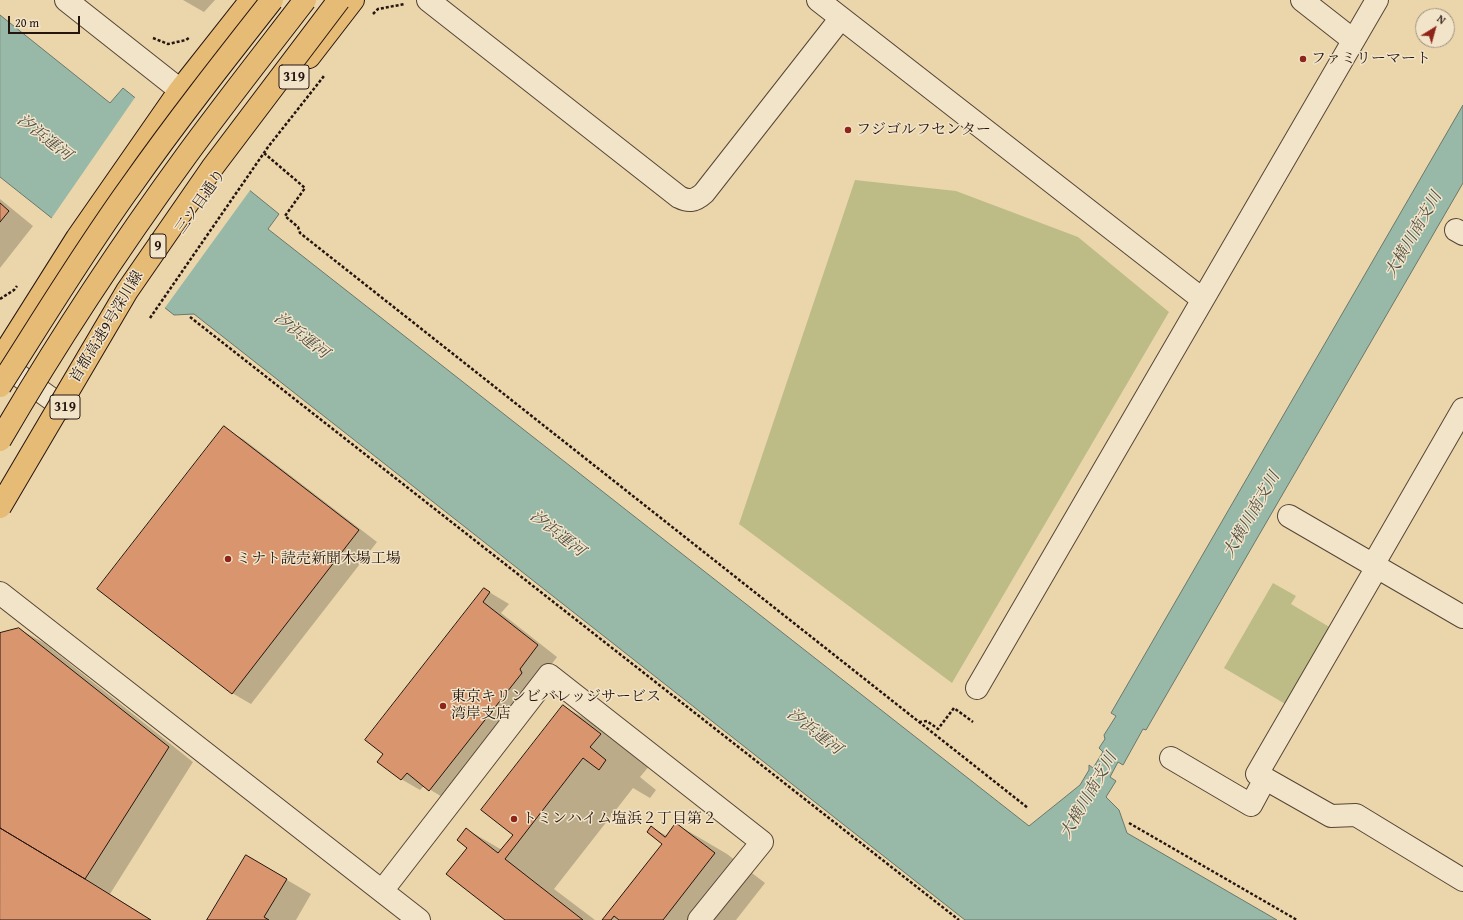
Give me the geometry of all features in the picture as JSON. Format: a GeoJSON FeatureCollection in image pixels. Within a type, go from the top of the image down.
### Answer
{"type":"FeatureCollection","features":[{"type":"Feature","properties":{"kind":"main road"},"geometry":{"type":"LineString","coordinates":[[0,361],[77,238],[180,90],[251,0]]}},
{"type":"Feature","properties":{"kind":"main road"},"geometry":{"type":"LineString","coordinates":[[0,386],[78,264],[130,187],[191,102],[272,0]]}},
{"type":"Feature","properties":{"kind":"main road"},"geometry":{"type":"LineString","coordinates":[[0,440],[22,402],[101,279],[152,204],[186,156],[305,0]]}},
{"type":"Feature","properties":{"kind":"main road","name":"首都高速9号深川線"},"geometry":{"type":"LineString","coordinates":[[0,507],[127,291],[212,168],[339,0]]}},
{"type":"Feature","properties":{"kind":"main road","name":"三ツ目通り"},"geometry":{"type":"LineString","coordinates":[[0,517],[64,408],[134,298],[235,153],[353,0]]}},
{"type":"Feature","properties":{"kind":"street"},"geometry":{"type":"LineString","coordinates":[[66,0],[180,90]]}},
{"type":"Feature","properties":{"kind":"street"},"geometry":{"type":"LineString","coordinates":[[428,0],[679,198],[692,201],[704,193],[841,18]]}},
{"type":"Feature","properties":{"kind":"street"},"geometry":{"type":"LineString","coordinates":[[818,0],[1202,299]]}},
{"type":"Feature","properties":{"kind":"street"},"geometry":{"type":"LineString","coordinates":[[1302,0],[1353,40]]}},
{"type":"Feature","properties":{"kind":"street"},"geometry":{"type":"LineString","coordinates":[[977,688],[1377,0]]}},
{"type":"Feature","properties":{"kind":"street"},"geometry":{"type":"LineString","coordinates":[[0,361],[64,408]]}},
{"type":"Feature","properties":{"kind":"street"},"geometry":{"type":"LineString","coordinates":[[1463,409],[1257,774],[1331,816],[1356,815],[1463,880]]}},
{"type":"Feature","properties":{"kind":"street"},"geometry":{"type":"LineString","coordinates":[[1289,516],[1463,617]]}},
{"type":"Feature","properties":{"kind":"street"},"geometry":{"type":"LineString","coordinates":[[0,593],[419,920]]}},
{"type":"Feature","properties":{"kind":"street"},"geometry":{"type":"LineString","coordinates":[[382,891],[549,675],[762,842],[699,920]]}},
{"type":"Feature","properties":{"kind":"street"},"geometry":{"type":"LineString","coordinates":[[1170,758],[1251,805],[1266,779]]}},
{"type":"Feature","properties":{"kind":"path"},"geometry":{"type":"LineString","coordinates":[[150,36],[168,44],[186,40],[191,36]]}},
{"type":"Feature","properties":{"kind":"path"},"geometry":{"type":"LineString","coordinates":[[150,318],[268,147]]}},
{"type":"Feature","properties":{"kind":"path"},"geometry":{"type":"LineString","coordinates":[[264,153],[305,188],[285,216],[298,227],[300,233],[1028,808]]}},
{"type":"Feature","properties":{"kind":"path"},"geometry":{"type":"LineString","coordinates":[[190,317],[959,920]]}},
{"type":"Feature","properties":{"kind":"path"},"geometry":{"type":"LineString","coordinates":[[919,722],[927,721],[938,729],[954,708],[972,722]]}},
{"type":"Feature","properties":{"kind":"path"},"geometry":{"type":"LineString","coordinates":[[1129,822],[1297,920]]}},
{"type":"Feature","properties":{"kind":"shaded area","name":"フジゴルフセンター"},"geometry":{"type":"Polygon","coordinates":[[[855,180],[956,191],[1078,237],[1169,312],[952,683],[739,524],[855,180]]]}},
{"type":"Feature","properties":{"kind":"shaded area"},"geometry":{"type":"Polygon","coordinates":[[[1273,583],[1296,596],[1291,604],[1331,628],[1287,705],[1224,668],[1273,583]]]}},
{"type":"Feature","properties":{"kind":"water"},"geometry":{"type":"Polygon","coordinates":[[[0,15],[110,103],[123,88],[279,214],[268,229],[1029,826],[1080,785],[1089,770],[1089,765],[1093,768],[1103,752],[1099,748],[1105,739],[1104,735],[1116,716],[1111,713],[1463,105],[1463,183],[1146,730],[1143,729],[1123,765],[1118,762],[1110,777],[1116,781],[1106,797],[1119,810],[1127,833],[1277,920],[965,920],[194,314],[174,315],[0,177],[0,15]]]}},
{"type":"Feature","properties":{"kind":"pier"},"geometry":{"type":"Polygon","coordinates":[[[136,96],[251,189],[164,309],[51,219],[136,96]]]}},
{"type":"Feature","properties":{"kind":"building"},"geometry":{"type":"Polygon","coordinates":[[[0,203],[9,211],[0,222],[0,203]]]}},
{"type":"Feature","properties":{"kind":"building","name":"ミナト読売新聞木場工場"},"geometry":{"type":"Polygon","coordinates":[[[224,426],[359,530],[232,694],[97,589],[224,426]]]}},
{"type":"Feature","properties":{"kind":"building","name":"東京キリンビバレッジサービス 湾岸支店"},"geometry":{"type":"Polygon","coordinates":[[[484,588],[490,592],[483,602],[538,645],[520,669],[522,673],[429,791],[407,773],[401,780],[377,762],[383,754],[365,740],[484,588]]]}},
{"type":"Feature","properties":{"kind":"building"},"geometry":{"type":"Polygon","coordinates":[[[19,628],[169,747],[85,879],[0,828],[0,633],[19,628]]]}},
{"type":"Feature","properties":{"kind":"building","name":"トミンハイム塩浜２丁目第２"},"geometry":{"type":"Polygon","coordinates":[[[563,705],[601,734],[590,747],[606,760],[599,770],[583,758],[505,859],[583,920],[505,920],[446,874],[467,848],[457,840],[466,828],[498,853],[513,835],[481,810],[563,705]]]}},
{"type":"Feature","properties":{"kind":"building","name":"トミンハイム塩浜２丁目第２"},"geometry":{"type":"Polygon","coordinates":[[[676,823],[715,853],[663,920],[619,920],[614,916],[611,920],[602,920],[662,844],[647,832],[651,826],[665,837],[676,823]]]}},
{"type":"Feature","properties":{"kind":"building"},"geometry":{"type":"Polygon","coordinates":[[[0,828],[85,879],[151,920],[0,920],[0,828]]]}},
{"type":"Feature","properties":{"kind":"building"},"geometry":{"type":"Polygon","coordinates":[[[246,855],[287,879],[264,917],[269,920],[207,920],[246,855]]]}},
{"type":"Feature","properties":{"kind":"place","name":"ファミリーマート"},"geometry":{"type":"Point","coordinates":[1303,59]}},
{"type":"Feature","properties":{"kind":"place","name":"フジゴルフセンター"},"geometry":{"type":"Point","coordinates":[848,130]}},
{"type":"Feature","properties":{"kind":"place","name":"ミナト読売新聞木場工場"},"geometry":{"type":"Point","coordinates":[228,559]}},
{"type":"Feature","properties":{"kind":"place","name":"東京キリンビバレッジサービス 湾岸支店"},"geometry":{"type":"Point","coordinates":[443,706]}},
{"type":"Feature","properties":{"kind":"place","name":"トミンハイム塩浜２丁目第２"},"geometry":{"type":"Point","coordinates":[514,819]}},
{"type":"Feature","properties":{"kind":"water label","name":"汐浜運河"},"geometry":{"type":"Point","coordinates":[44,138]}},
{"type":"Feature","properties":{"kind":"water label","name":"大横川南支川"},"geometry":{"type":"Point","coordinates":[1414,235]}},
{"type":"Feature","properties":{"kind":"water label","name":"汐浜運河"},"geometry":{"type":"Point","coordinates":[301,336]}},
{"type":"Feature","properties":{"kind":"water label","name":"大横川南支川"},"geometry":{"type":"Point","coordinates":[1252,515]}},
{"type":"Feature","properties":{"kind":"water label","name":"汐浜運河"},"geometry":{"type":"Point","coordinates":[557,534]}},
{"type":"Feature","properties":{"kind":"water label","name":"汐浜運河"},"geometry":{"type":"Point","coordinates":[814,732]}},
{"type":"Feature","properties":{"kind":"water label","name":"大横川南支川"},"geometry":{"type":"Point","coordinates":[1089,796]}}]}
